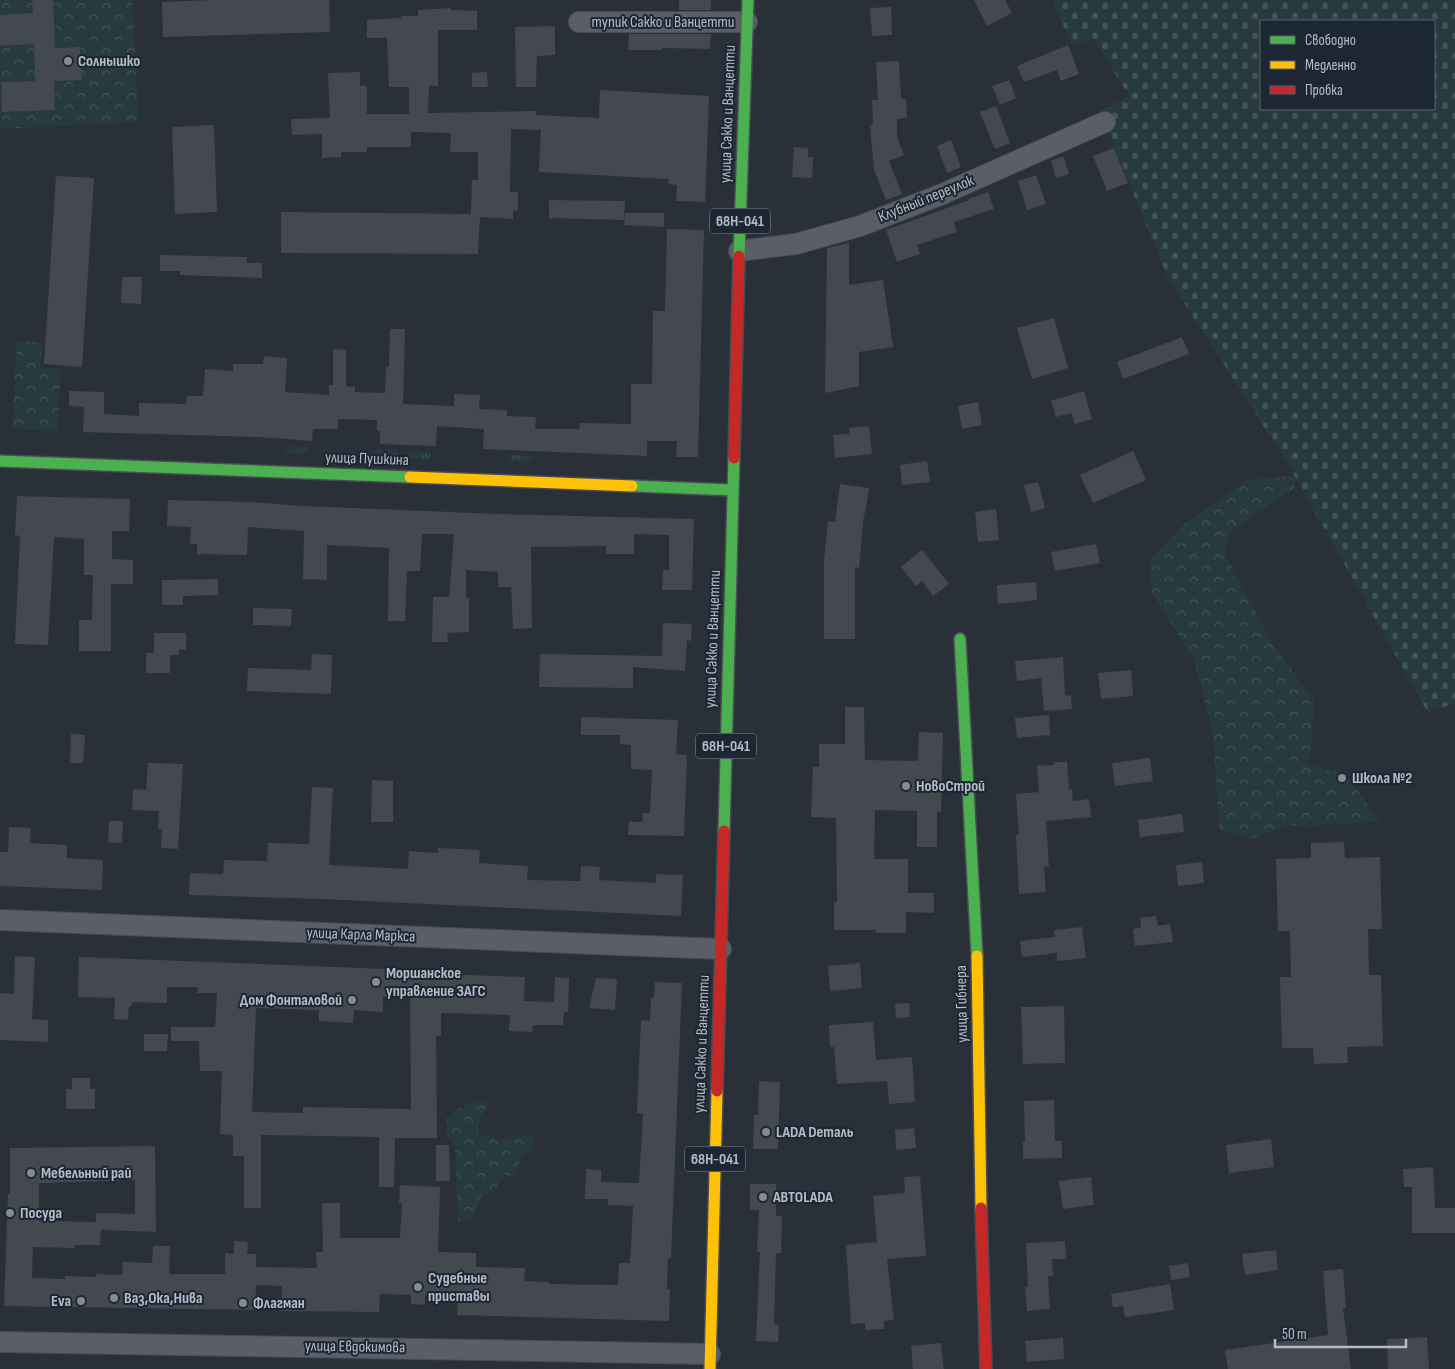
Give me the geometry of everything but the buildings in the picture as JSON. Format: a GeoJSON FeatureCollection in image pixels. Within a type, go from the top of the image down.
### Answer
{"type":"FeatureCollection","features":[{"type":"Feature","properties":{"kind":"street","name":"улица Сакко и Ванцетти"},"geometry":{"type":"LineString","coordinates":[[710,1362],[739,251],[748,0]]}},
{"type":"Feature","properties":{"kind":"street","name":"тупик Сакко и Ванцетти"},"geometry":{"type":"LineString","coordinates":[[579,22],[747,22]]}},
{"type":"Feature","properties":{"kind":"street","name":"Клубный переулок"},"geometry":{"type":"LineString","coordinates":[[739,251],[796,244],[860,226],[940,195],[1105,122]]}},
{"type":"Feature","properties":{"kind":"street","name":"улица Пушкина"},"geometry":{"type":"LineString","coordinates":[[0,461],[733,490]]}},
{"type":"Feature","properties":{"kind":"street","name":"улица Гибнера"},"geometry":{"type":"LineString","coordinates":[[960,639],[979,988],[980,1166],[986,1369]]}},
{"type":"Feature","properties":{"kind":"street","name":"улица Карла Маркса"},"geometry":{"type":"LineString","coordinates":[[0,920],[721,949]]}},
{"type":"Feature","properties":{"kind":"street","name":"улица Евдокимова"},"geometry":{"type":"LineString","coordinates":[[0,1342],[710,1362]]}},
{"type":"Feature","properties":{"kind":"green space"},"geometry":{"type":"Polygon","coordinates":[[[0,0],[32,0],[33,13],[0,15],[0,0]]]}},
{"type":"Feature","properties":{"kind":"green space","name":"Солнышко"},"geometry":{"type":"Polygon","coordinates":[[[132,0],[139,122],[0,129],[0,46],[34,44],[35,81],[1,82],[2,112],[55,110],[54,81],[82,79],[80,47],[55,48],[53,1],[132,0]]]}},
{"type":"Feature","properties":{"kind":"green space"},"geometry":{"type":"Polygon","coordinates":[[[1053,0],[1455,0],[1455,703],[1428,713],[1288,464],[1168,278],[1100,112],[1129,96],[1093,38],[1072,46],[1053,0]]]}},
{"type":"Feature","properties":{"kind":"green space"},"geometry":{"type":"Polygon","coordinates":[[[17,342],[42,342],[40,368],[60,369],[58,431],[12,429],[17,342]]]}},
{"type":"Feature","properties":{"kind":"green space"},"geometry":{"type":"Polygon","coordinates":[[[288,447],[306,447],[309,450],[303,455],[285,453],[288,447]]]}},
{"type":"Feature","properties":{"kind":"green space"},"geometry":{"type":"Polygon","coordinates":[[[378,450],[396,450],[399,454],[393,458],[375,456],[374,453],[378,450]]]}},
{"type":"Feature","properties":{"kind":"green space"},"geometry":{"type":"Polygon","coordinates":[[[411,452],[429,452],[432,455],[426,460],[408,458],[407,454],[411,452]]]}},
{"type":"Feature","properties":{"kind":"green space"},"geometry":{"type":"Polygon","coordinates":[[[512,455],[531,456],[533,459],[528,463],[509,461],[512,455]]]}},
{"type":"Feature","properties":{"kind":"green space"},"geometry":{"type":"Polygon","coordinates":[[[1298,475],[1294,488],[1230,532],[1225,553],[1271,642],[1314,700],[1312,742],[1308,765],[1345,774],[1381,822],[1286,826],[1251,839],[1219,830],[1213,734],[1194,660],[1152,593],[1149,560],[1183,525],[1246,481],[1298,475]]]}},
{"type":"Feature","properties":{"kind":"green space"},"geometry":{"type":"Polygon","coordinates":[[[478,1101],[490,1101],[480,1118],[478,1133],[497,1141],[511,1136],[533,1136],[533,1148],[520,1158],[514,1178],[504,1174],[496,1190],[482,1196],[472,1219],[458,1221],[455,1146],[447,1136],[447,1118],[459,1108],[478,1101]]]}},
{"type":"Feature","properties":{"kind":"traffic: fast"},"geometry":{"type":"LineString","coordinates":[[739,256],[748,0]]}},
{"type":"Feature","properties":{"kind":"traffic: fast"},"geometry":{"type":"LineString","coordinates":[[724,831],[734,458]]}},
{"type":"Feature","properties":{"kind":"traffic: fast"},"geometry":{"type":"LineString","coordinates":[[0,461],[410,477]]}},
{"type":"Feature","properties":{"kind":"traffic: fast"},"geometry":{"type":"LineString","coordinates":[[632,486],[733,490]]}},
{"type":"Feature","properties":{"kind":"traffic: fast"},"geometry":{"type":"LineString","coordinates":[[960,639],[977,956]]}},
{"type":"Feature","properties":{"kind":"traffic: slow"},"geometry":{"type":"LineString","coordinates":[[410,477],[632,486]]}},
{"type":"Feature","properties":{"kind":"traffic: slow"},"geometry":{"type":"LineString","coordinates":[[977,956],[981,1208]]}},
{"type":"Feature","properties":{"kind":"traffic: slow"},"geometry":{"type":"LineString","coordinates":[[710,1369],[717,1091]]}},
{"type":"Feature","properties":{"kind":"traffic: jam"},"geometry":{"type":"LineString","coordinates":[[734,458],[739,256]]}},
{"type":"Feature","properties":{"kind":"traffic: jam"},"geometry":{"type":"LineString","coordinates":[[717,1091],[724,831]]}},
{"type":"Feature","properties":{"kind":"traffic: jam"},"geometry":{"type":"LineString","coordinates":[[981,1208],[986,1369]]}},
{"type":"Feature","properties":{"kind":"place","name":"Солнышко"},"geometry":{"type":"Point","coordinates":[68,61]}},
{"type":"Feature","properties":{"kind":"place","name":"Школа №2"},"geometry":{"type":"Point","coordinates":[1342,778]}},
{"type":"Feature","properties":{"kind":"place","name":"НовоСтрой"},"geometry":{"type":"Point","coordinates":[906,786]}},
{"type":"Feature","properties":{"kind":"place","name":"Моршанское управление ЗАГС"},"geometry":{"type":"Point","coordinates":[376,982]}},
{"type":"Feature","properties":{"kind":"place","name":"Дом Фонталовой"},"geometry":{"type":"Point","coordinates":[352,1000]}},
{"type":"Feature","properties":{"kind":"place","name":"LADA Dеталь"},"geometry":{"type":"Point","coordinates":[766,1132]}},
{"type":"Feature","properties":{"kind":"place","name":"Мебельный рай"},"geometry":{"type":"Point","coordinates":[31,1173]}},
{"type":"Feature","properties":{"kind":"place","name":"АВТОLADA"},"geometry":{"type":"Point","coordinates":[763,1197]}},
{"type":"Feature","properties":{"kind":"place","name":"Посуда"},"geometry":{"type":"Point","coordinates":[10,1213]}},
{"type":"Feature","properties":{"kind":"place","name":"Судебные приставы"},"geometry":{"type":"Point","coordinates":[418,1287]}},
{"type":"Feature","properties":{"kind":"place","name":"Ваз,Ока,Нива"},"geometry":{"type":"Point","coordinates":[114,1298]}},
{"type":"Feature","properties":{"kind":"place","name":"Eva"},"geometry":{"type":"Point","coordinates":[81,1301]}},
{"type":"Feature","properties":{"kind":"place","name":"Флагман"},"geometry":{"type":"Point","coordinates":[243,1303]}}]}
